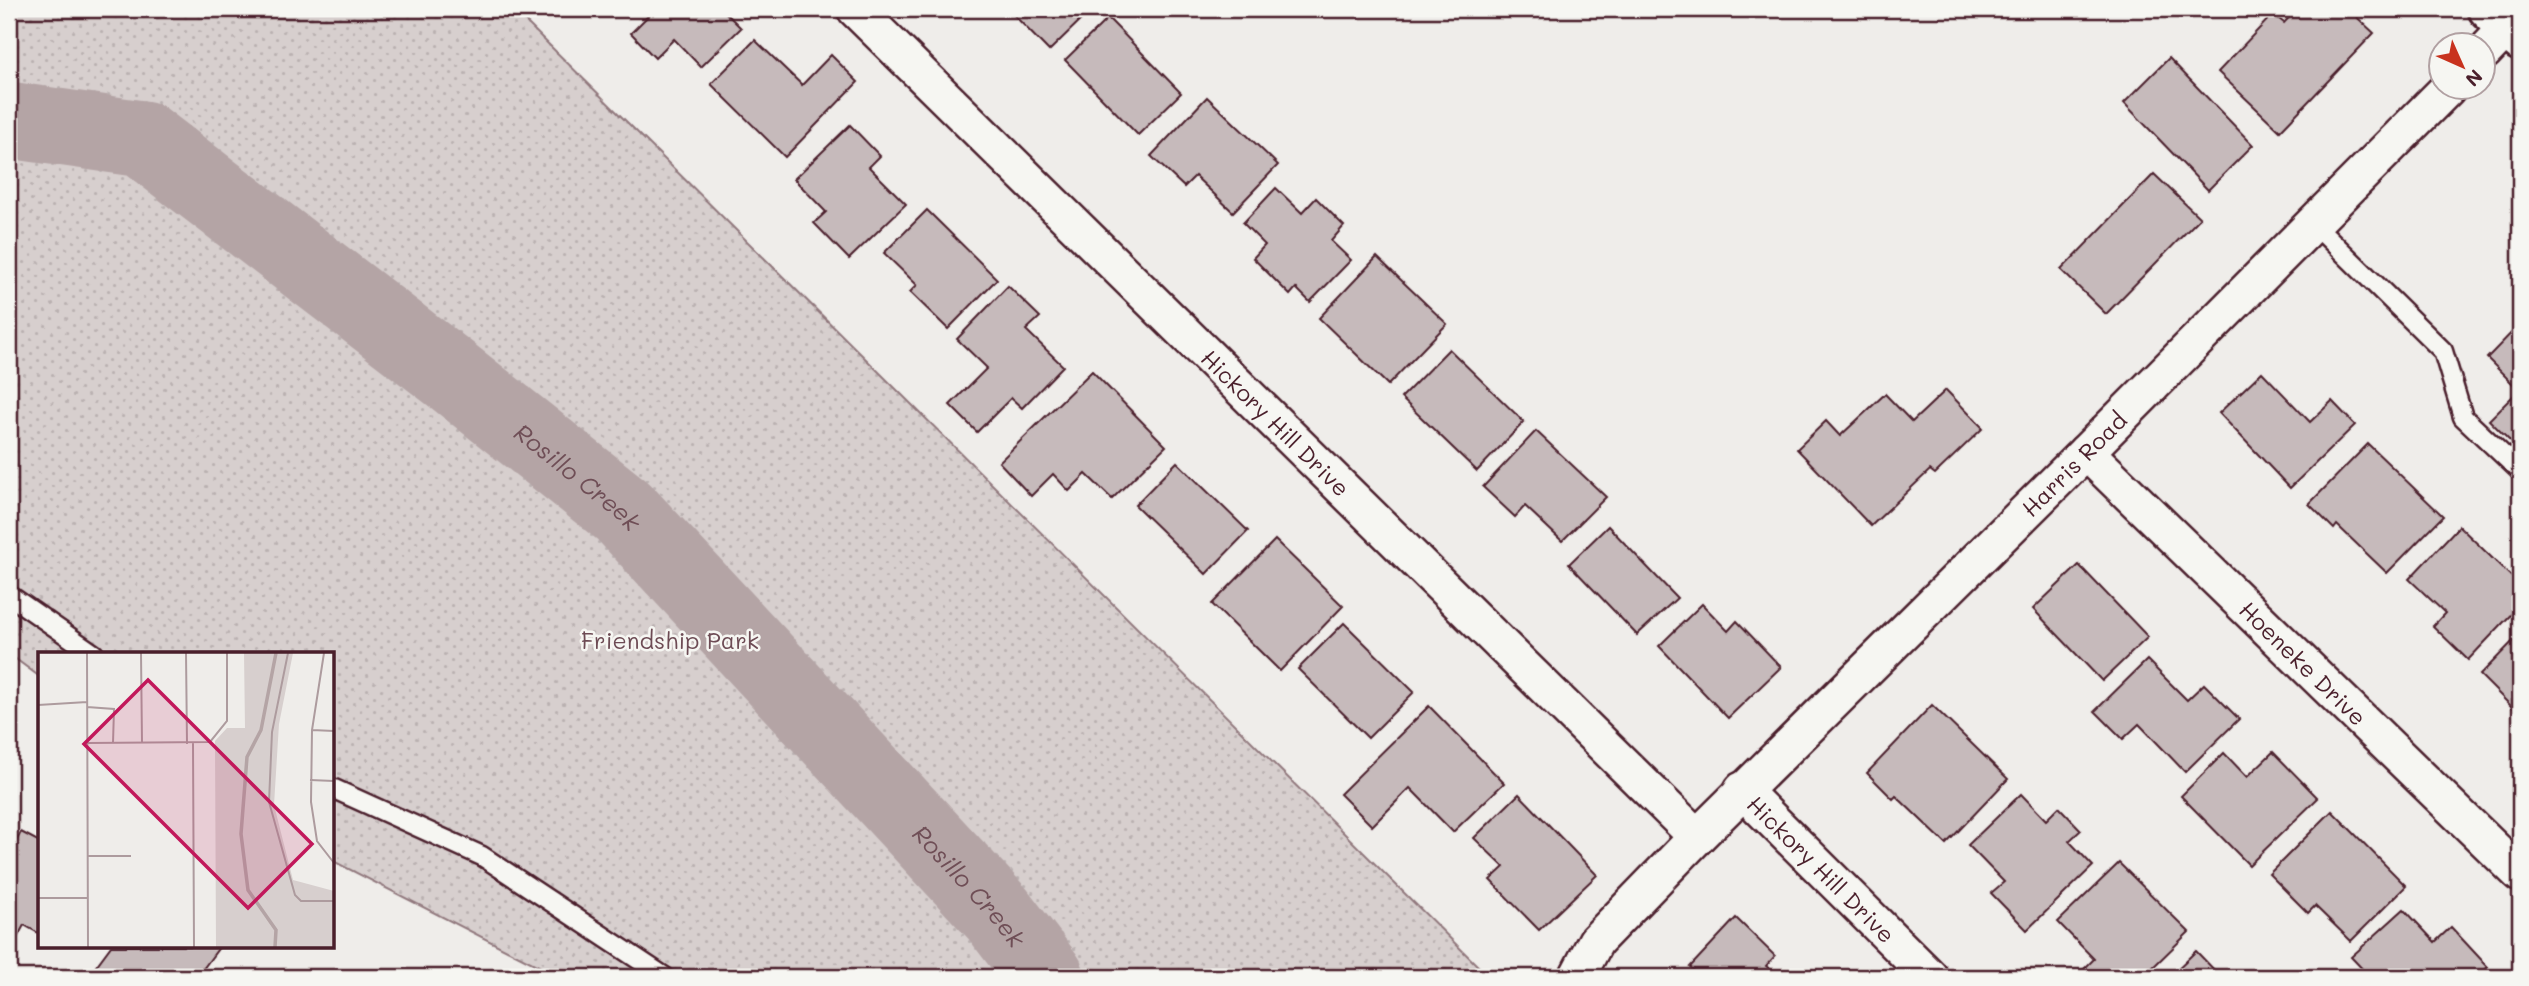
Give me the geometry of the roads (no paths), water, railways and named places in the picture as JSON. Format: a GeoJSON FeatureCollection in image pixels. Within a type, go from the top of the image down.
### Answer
{"type":"FeatureCollection","features":[{"type":"Feature","properties":{"kind":"street","name":"Hickory Hill Drive"},"geometry":{"type":"LineString","coordinates":[[855,9],[1697,837]]}},
{"type":"Feature","properties":{"kind":"street","name":"Harris Road"},"geometry":{"type":"LineString","coordinates":[[1577,977],[1596,941],[1742,790],[2086,452],[2434,102]]}},
{"type":"Feature","properties":{"kind":"street","name":"Hoeneke Drive"},"geometry":{"type":"LineString","coordinates":[[2086,452],[2520,874]]}},
{"type":"Feature","properties":{"kind":"street","name":"Hickory Hill Drive"},"geometry":{"type":"LineString","coordinates":[[1742,790],[1930,977]]}},
{"type":"Feature","properties":{"kind":"lane"},"geometry":{"type":"LineString","coordinates":[[2313,223],[2443,351],[2463,417],[2520,471]]}},
{"type":"Feature","properties":{"kind":"lane"},"geometry":{"type":"LineString","coordinates":[[9,595],[93,652]]}},
{"type":"Feature","properties":{"kind":"lane"},"geometry":{"type":"LineString","coordinates":[[334,789],[482,856],[665,977]]}},
{"type":"Feature","properties":{"kind":"waterway","name":"Rosillo Creek"},"geometry":{"type":"LineString","coordinates":[[9,120],[143,139],[449,373],[623,511],[998,914],[1046,977]]}},
{"type":"Feature","properties":{"kind":"park label","name":"Friendship Park"},"geometry":{"type":"Point","coordinates":[670,640]}}]}
